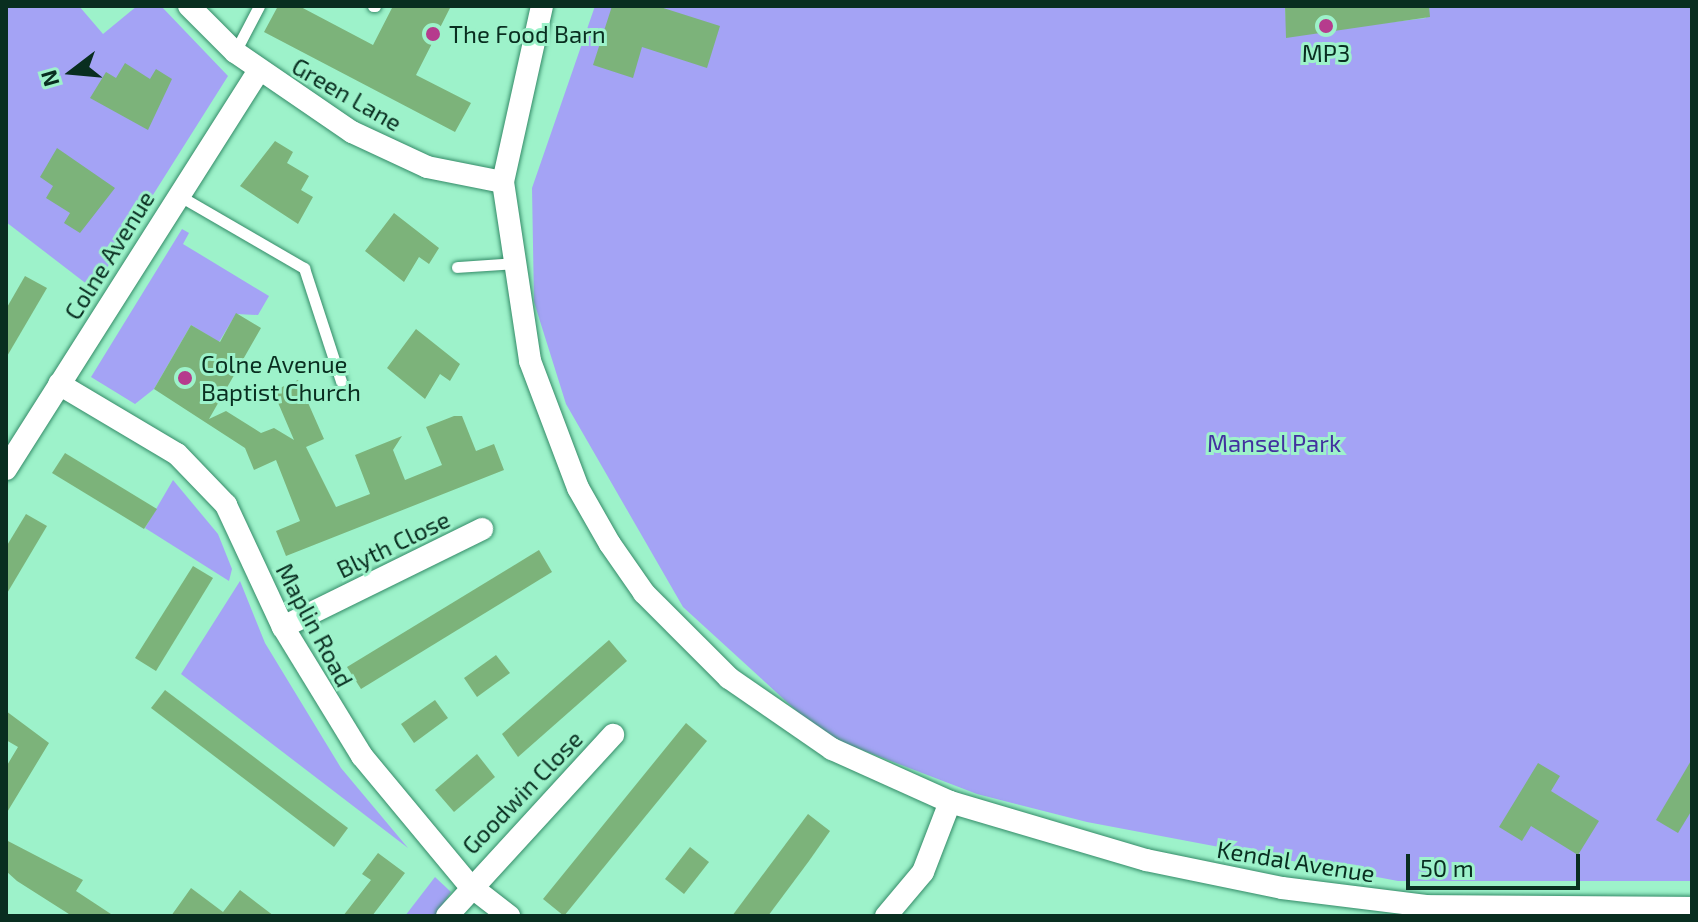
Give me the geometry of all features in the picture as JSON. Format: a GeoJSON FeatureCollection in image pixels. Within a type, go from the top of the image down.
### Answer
{"type":"FeatureCollection","features":[{"type":"Feature","properties":{"kind":"street","name":"Green Lane"},"geometry":{"type":"LineString","coordinates":[[189,6],[235,52],[259,71],[352,132],[427,167],[503,182]]}},
{"type":"Feature","properties":{"kind":"street"},"geometry":{"type":"LineString","coordinates":[[503,182],[542,6]]}},
{"type":"Feature","properties":{"kind":"street","name":"Colne Avenue"},"geometry":{"type":"LineString","coordinates":[[6,469],[177,195],[259,71]]}},
{"type":"Feature","properties":{"kind":"street","name":"Kendal Avenue"},"geometry":{"type":"LineString","coordinates":[[503,182],[522,328],[551,426],[578,488],[644,593],[729,678],[819,740],[950,802],[1146,860],[1282,888],[1426,906],[1605,912],[1692,908]]}},
{"type":"Feature","properties":{"kind":"street","name":"Maplin Road"},"geometry":{"type":"LineString","coordinates":[[59,384],[177,454],[226,505],[283,627],[362,756],[469,885],[509,916]]}},
{"type":"Feature","properties":{"kind":"street","name":"Blyth Close"},"geometry":{"type":"LineString","coordinates":[[283,627],[482,529]]}},
{"type":"Feature","properties":{"kind":"street","name":"Goodwin Close"},"geometry":{"type":"LineString","coordinates":[[447,916],[469,885],[613,735]]}},
{"type":"Feature","properties":{"kind":"street"},"geometry":{"type":"LineString","coordinates":[[886,916],[923,872],[950,802]]}},
{"type":"Feature","properties":{"kind":"lane"},"geometry":{"type":"LineString","coordinates":[[235,52],[259,6]]}},
{"type":"Feature","properties":{"kind":"lane"},"geometry":{"type":"LineString","coordinates":[[177,195],[304,268],[341,381]]}},
{"type":"Feature","properties":{"kind":"lane"},"geometry":{"type":"LineString","coordinates":[[457,267],[515,263]]}},
{"type":"Feature","properties":{"kind":"green space"},"geometry":{"type":"Polygon","coordinates":[[[6,6],[79,6],[103,34],[137,6],[161,6],[228,76],[98,282],[88,285],[6,222],[6,6]]]}},
{"type":"Feature","properties":{"kind":"green space","name":"Mansel Park"},"geometry":{"type":"Polygon","coordinates":[[[595,6],[1285,6],[1287,35],[1426,18],[1424,6],[1692,6],[1692,881],[1398,881],[1087,822],[977,794],[823,735],[683,607],[566,404],[534,302],[532,188],[595,6]]]}},
{"type":"Feature","properties":{"kind":"green space"},"geometry":{"type":"Polygon","coordinates":[[[182,229],[189,233],[183,244],[269,296],[258,315],[236,314],[219,342],[191,325],[154,389],[135,404],[91,377],[182,229]]]}},
{"type":"Feature","properties":{"kind":"green space"},"geometry":{"type":"Polygon","coordinates":[[[173,480],[218,534],[232,569],[229,581],[145,528],[173,480]]]}},
{"type":"Feature","properties":{"kind":"green space"},"geometry":{"type":"Polygon","coordinates":[[[240,581],[265,643],[341,768],[408,848],[181,674],[240,581]]]}},
{"type":"Feature","properties":{"kind":"green space"},"geometry":{"type":"Polygon","coordinates":[[[435,877],[451,892],[435,916],[405,916],[435,877]]]}},
{"type":"Feature","properties":{"kind":"building"},"geometry":{"type":"Polygon","coordinates":[[[278,6],[299,6],[373,45],[393,6],[451,6],[416,75],[471,103],[455,132],[264,32],[278,6]]]}},
{"type":"Feature","properties":{"kind":"building"},"geometry":{"type":"Polygon","coordinates":[[[612,6],[657,6],[720,26],[707,68],[642,47],[633,78],[593,65],[612,6]]]}},
{"type":"Feature","properties":{"kind":"building","name":"MP3"},"geometry":{"type":"Polygon","coordinates":[[[1285,6],[1429,6],[1430,17],[1286,38],[1285,6]]]}},
{"type":"Feature","properties":{"kind":"building"},"geometry":{"type":"Polygon","coordinates":[[[125,63],[150,79],[156,69],[172,79],[148,130],[90,98],[106,72],[116,78],[125,63]]]}},
{"type":"Feature","properties":{"kind":"building"},"geometry":{"type":"Polygon","coordinates":[[[275,141],[293,152],[287,163],[309,176],[301,190],[313,197],[298,224],[240,186],[275,141]]]}},
{"type":"Feature","properties":{"kind":"building"},"geometry":{"type":"Polygon","coordinates":[[[57,148],[115,188],[80,233],[64,223],[70,213],[46,198],[53,186],[40,177],[57,148]]]}},
{"type":"Feature","properties":{"kind":"building"},"geometry":{"type":"Polygon","coordinates":[[[394,213],[439,248],[429,264],[419,257],[404,282],[365,251],[394,213]]]}},
{"type":"Feature","properties":{"kind":"building"},"geometry":{"type":"Polygon","coordinates":[[[25,276],[47,288],[6,358],[6,309],[25,276]]]}},
{"type":"Feature","properties":{"kind":"building"},"geometry":{"type":"Polygon","coordinates":[[[236,313],[261,328],[209,419],[226,411],[261,433],[274,428],[294,440],[273,391],[298,380],[324,439],[306,447],[336,507],[370,494],[355,455],[402,436],[393,450],[405,480],[442,465],[426,427],[454,416],[462,416],[476,451],[494,444],[504,470],[286,556],[276,531],[300,521],[276,460],[254,470],[245,448],[154,389],[191,325],[220,342],[236,313]]]}},
{"type":"Feature","properties":{"kind":"building"},"geometry":{"type":"Polygon","coordinates":[[[416,329],[460,364],[450,381],[440,374],[425,399],[387,368],[416,329]]]}},
{"type":"Feature","properties":{"kind":"building"},"geometry":{"type":"Polygon","coordinates":[[[65,453],[157,509],[144,529],[52,473],[65,453]]]}},
{"type":"Feature","properties":{"kind":"building"},"geometry":{"type":"Polygon","coordinates":[[[26,514],[47,526],[6,595],[6,547],[26,514]]]}},
{"type":"Feature","properties":{"kind":"building"},"geometry":{"type":"Polygon","coordinates":[[[539,550],[552,572],[361,689],[347,667],[539,550]]]}},
{"type":"Feature","properties":{"kind":"building"},"geometry":{"type":"Polygon","coordinates":[[[193,566],[213,578],[156,671],[135,658],[193,566]]]}},
{"type":"Feature","properties":{"kind":"building"},"geometry":{"type":"Polygon","coordinates":[[[609,640],[627,661],[518,757],[502,734],[609,640]]]}},
{"type":"Feature","properties":{"kind":"building"},"geometry":{"type":"Polygon","coordinates":[[[496,655],[510,673],[477,697],[464,678],[496,655]]]}},
{"type":"Feature","properties":{"kind":"building"},"geometry":{"type":"Polygon","coordinates":[[[165,690],[348,828],[334,847],[151,708],[165,690]]]}},
{"type":"Feature","properties":{"kind":"building"},"geometry":{"type":"Polygon","coordinates":[[[435,700],[448,718],[414,743],[401,724],[435,700]]]}},
{"type":"Feature","properties":{"kind":"building"},"geometry":{"type":"Polygon","coordinates":[[[6,711],[49,743],[6,814],[6,767],[18,747],[6,740],[6,711]]]}},
{"type":"Feature","properties":{"kind":"building"},"geometry":{"type":"Polygon","coordinates":[[[686,723],[707,741],[564,916],[543,899],[686,723]]]}},
{"type":"Feature","properties":{"kind":"building"},"geometry":{"type":"Polygon","coordinates":[[[477,754],[495,777],[454,812],[435,790],[477,754]]]}},
{"type":"Feature","properties":{"kind":"building"},"geometry":{"type":"Polygon","coordinates":[[[1692,759],[1692,810],[1678,833],[1656,820],[1692,759]]]}},
{"type":"Feature","properties":{"kind":"building"},"geometry":{"type":"Polygon","coordinates":[[[1538,763],[1560,776],[1551,791],[1599,821],[1578,855],[1531,826],[1522,841],[1499,827],[1538,763]]]}},
{"type":"Feature","properties":{"kind":"building"},"geometry":{"type":"Polygon","coordinates":[[[808,814],[830,831],[809,861],[768,916],[732,916],[808,814]]]}},
{"type":"Feature","properties":{"kind":"building"},"geometry":{"type":"Polygon","coordinates":[[[6,840],[83,880],[76,891],[114,916],[72,916],[17,881],[6,871],[6,840]]]}},
{"type":"Feature","properties":{"kind":"building"},"geometry":{"type":"Polygon","coordinates":[[[690,847],[709,862],[684,894],[665,879],[690,847]]]}},
{"type":"Feature","properties":{"kind":"building"},"geometry":{"type":"Polygon","coordinates":[[[378,853],[405,873],[372,916],[343,916],[371,880],[362,874],[378,853]]]}},
{"type":"Feature","properties":{"kind":"building"},"geometry":{"type":"Polygon","coordinates":[[[191,888],[223,912],[240,890],[274,916],[171,916],[191,888]]]}},
{"type":"Feature","properties":{"kind":"place","name":"MP3"},"geometry":{"type":"Point","coordinates":[1326,26]}},
{"type":"Feature","properties":{"kind":"place","name":"The Food Barn"},"geometry":{"type":"Point","coordinates":[433,34]}},
{"type":"Feature","properties":{"kind":"place","name":"Colne Avenue Baptist Church"},"geometry":{"type":"Point","coordinates":[185,378]}}]}
